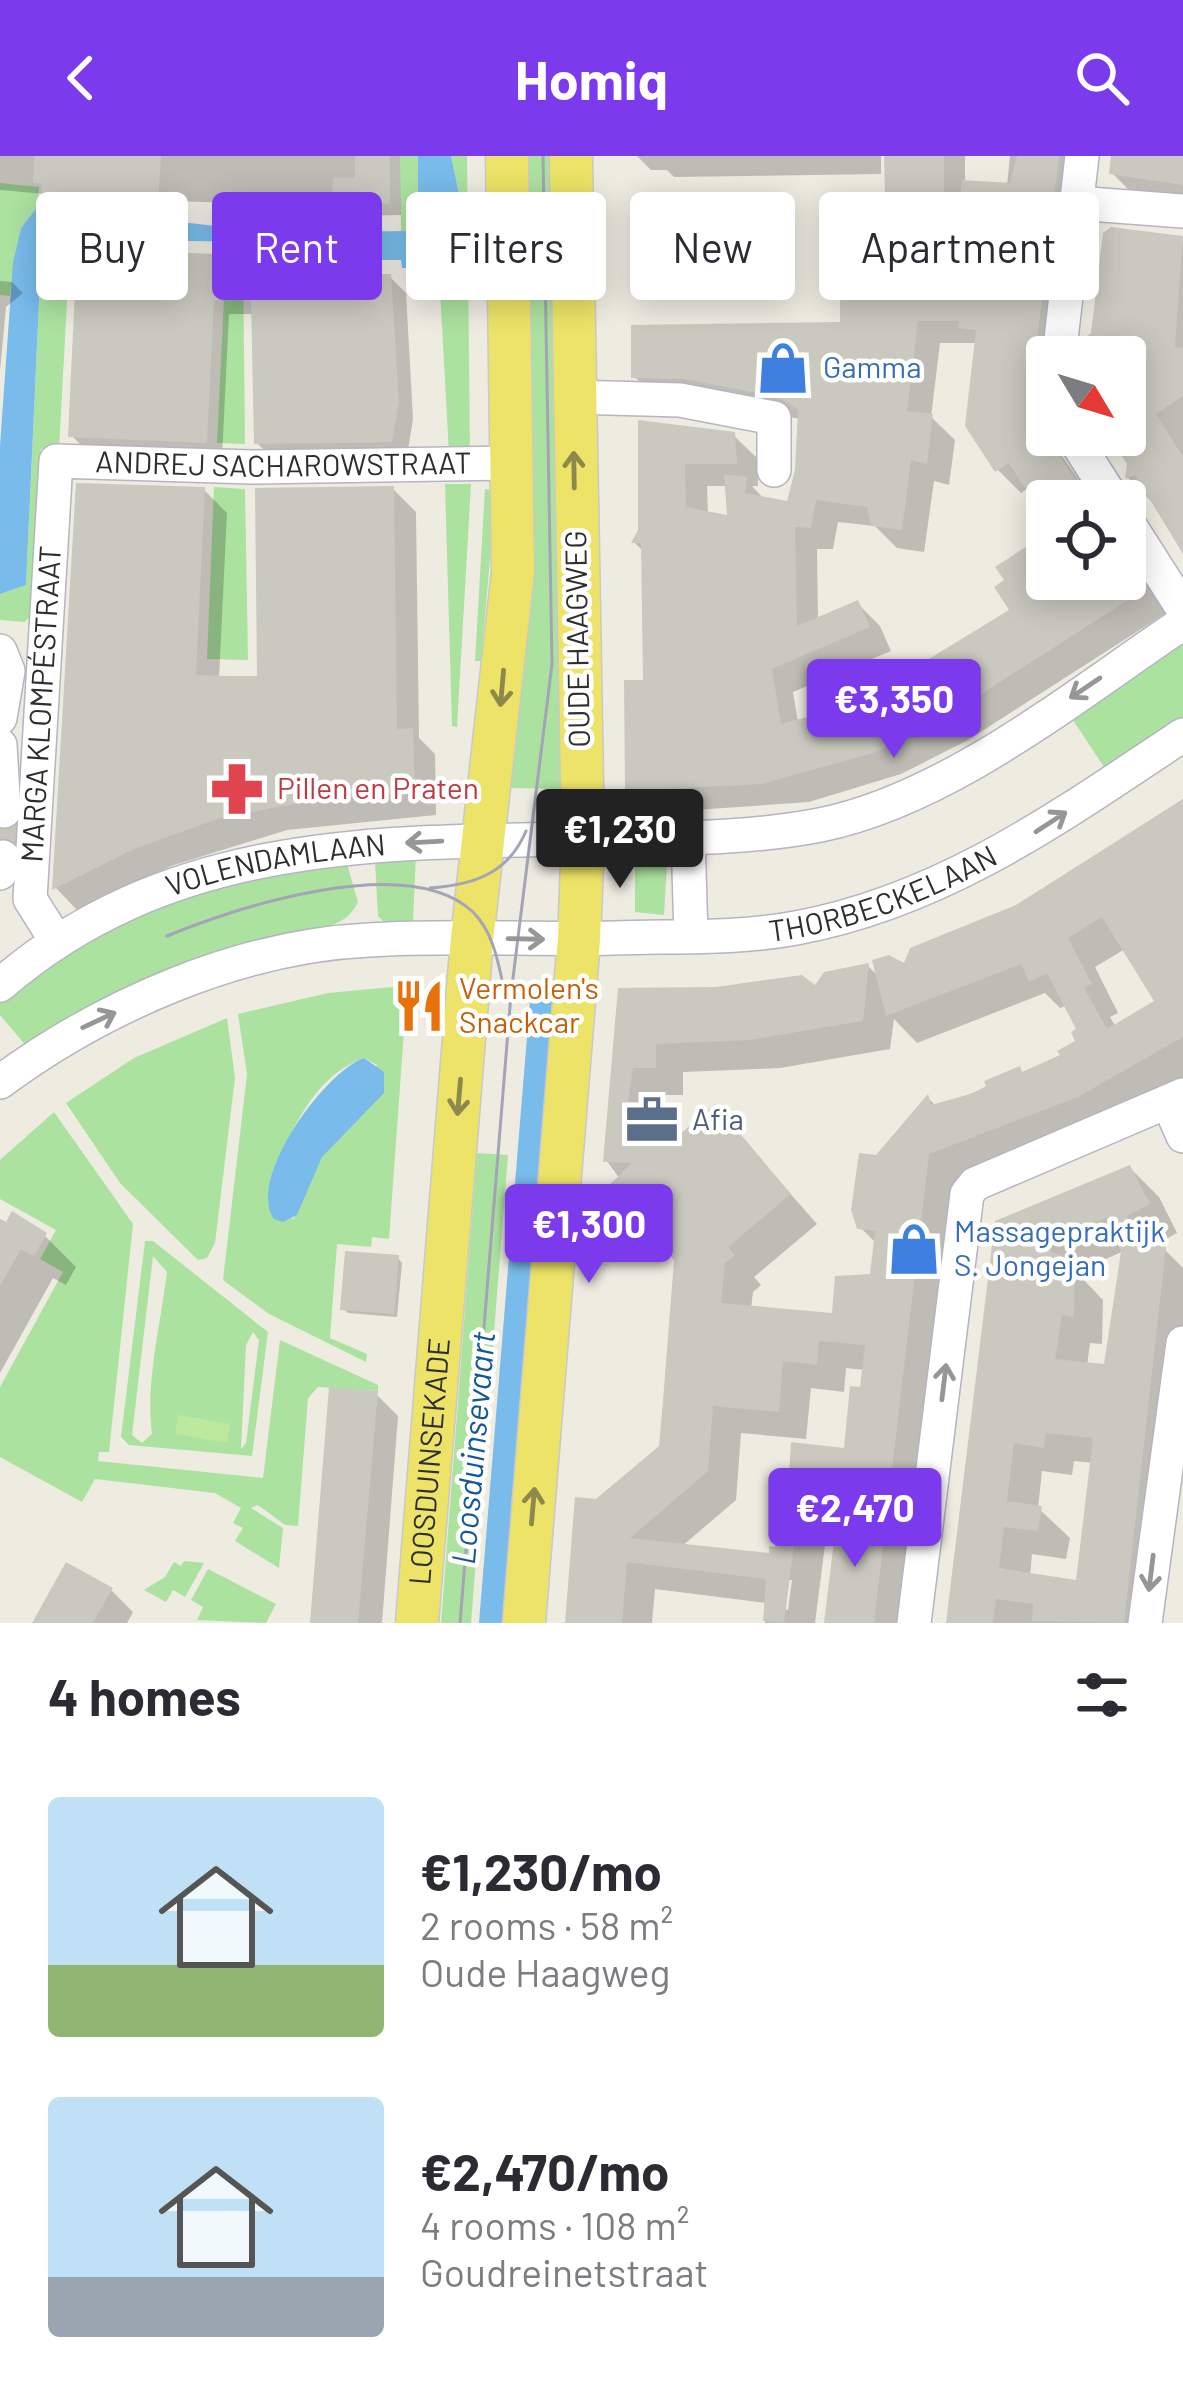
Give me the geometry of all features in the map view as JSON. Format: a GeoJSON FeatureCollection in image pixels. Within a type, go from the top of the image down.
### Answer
{"type":"FeatureCollection","features":[{"type":"Feature","properties":{"kind":"main road"},"geometry":{"type":"LineString","coordinates":[[472,938],[481,841],[494,774],[513,572],[507,156]]}},
{"type":"Feature","properties":{"kind":"main road","name":"OUDE HAAGWEG"},"geometry":{"type":"LineString","coordinates":[[524,1623],[583,839],[571,156]]}},
{"type":"Feature","properties":{"kind":"main road","name":"LOOSDUINSEKADE"},"geometry":{"type":"LineString","coordinates":[[417,1623],[472,938]]}},
{"type":"Feature","properties":{"kind":"street"},"geometry":{"type":"LineString","coordinates":[[1077,192],[1082,156]]}},
{"type":"Feature","properties":{"kind":"street"},"geometry":{"type":"LineString","coordinates":[[1099,205],[1183,212]]}},
{"type":"Feature","properties":{"kind":"street"},"geometry":{"type":"LineString","coordinates":[[1060,336],[1065,300]]}},
{"type":"Feature","properties":{"kind":"street"},"geometry":{"type":"LineString","coordinates":[[572,397],[680,400],[774,418],[774,470]]}},
{"type":"Feature","properties":{"kind":"street","name":"ANDREJ SACHAROWSTRAAT"},"geometry":{"type":"LineString","coordinates":[[56,460],[252,467],[511,464]]}},
{"type":"Feature","properties":{"kind":"street","name":"MARGA KLOMPÉSTRAAT"},"geometry":{"type":"LineString","coordinates":[[56,460],[30,899],[57,942]]}},
{"type":"Feature","properties":{"kind":"street"},"geometry":{"type":"LineString","coordinates":[[1146,551],[1183,608]]}},
{"type":"Feature","properties":{"kind":"street"},"geometry":{"type":"LineString","coordinates":[[583,839],[688,837],[825,824],[970,764],[1183,623]]}},
{"type":"Feature","properties":{"kind":"street"},"geometry":{"type":"LineString","coordinates":[[0,651],[8,671],[0,718]]}},
{"type":"Feature","properties":{"kind":"street","name":"THORBECKELAAN"},"geometry":{"type":"LineString","coordinates":[[472,938],[691,936],[794,929],[899,901],[1006,851],[1183,735]]}},
{"type":"Feature","properties":{"kind":"street"},"geometry":{"type":"LineString","coordinates":[[0,745],[4,811]]}},
{"type":"Feature","properties":{"kind":"street"},"geometry":{"type":"LineString","coordinates":[[688,837],[691,936]]}},
{"type":"Feature","properties":{"kind":"street","name":"VOLENDAMLAAN"},"geometry":{"type":"LineString","coordinates":[[5,969],[170,887],[246,860],[364,844],[583,839]]}},
{"type":"Feature","properties":{"kind":"street"},"geometry":{"type":"LineString","coordinates":[[0,1082],[82,1027],[217,971],[330,944],[472,938]]}},
{"type":"Feature","properties":{"kind":"street"},"geometry":{"type":"LineString","coordinates":[[914,1623],[968,1194],[975,1184],[1176,1099],[1183,1136]]}},
{"type":"Feature","properties":{"kind":"street"},"geometry":{"type":"LineString","coordinates":[[1144,1623],[1170,1523],[1183,1343]]}},
{"type":"Feature","properties":{"kind":"green space"},"geometry":{"type":"Polygon","coordinates":[[[400,156],[418,156],[418,192],[406,192],[406,231],[401,231],[400,156]]]}},
{"type":"Feature","properties":{"kind":"green space"},"geometry":{"type":"Polygon","coordinates":[[[451,156],[467,156],[467,192],[459,192],[451,156]]]}},
{"type":"Feature","properties":{"kind":"green space"},"geometry":{"type":"Polygon","coordinates":[[[518,156],[563,156],[563,192],[519,192],[518,156]]]}},
{"type":"Feature","properties":{"kind":"green space"},"geometry":{"type":"Polygon","coordinates":[[[0,183],[39,187],[36,209],[21,228],[10,296],[0,295],[0,183]]]}},
{"type":"Feature","properties":{"kind":"green space"},"geometry":{"type":"Polygon","coordinates":[[[39,300],[67,300],[59,449],[41,449],[34,614],[24,622],[0,620],[0,594],[26,585],[39,300]]]}},
{"type":"Feature","properties":{"kind":"green space"},"geometry":{"type":"Polygon","coordinates":[[[224,300],[243,300],[245,444],[217,443],[224,300]]]}},
{"type":"Feature","properties":{"kind":"green space"},"geometry":{"type":"Polygon","coordinates":[[[441,300],[468,300],[470,455],[449,454],[441,300]]]}},
{"type":"Feature","properties":{"kind":"green space"},"geometry":{"type":"Polygon","coordinates":[[[520,300],[565,300],[571,789],[507,788],[525,656],[520,300]]]}},
{"type":"Feature","properties":{"kind":"green space"},"geometry":{"type":"Polygon","coordinates":[[[445,484],[471,484],[457,727],[452,726],[445,484]]]}},
{"type":"Feature","properties":{"kind":"green space"},"geometry":{"type":"Polygon","coordinates":[[[214,487],[245,489],[248,660],[207,659],[214,487]]]}},
{"type":"Feature","properties":{"kind":"green space"},"geometry":{"type":"Polygon","coordinates":[[[485,489],[496,491],[481,661],[475,661],[485,489]]]}},
{"type":"Feature","properties":{"kind":"green space"},"geometry":{"type":"Polygon","coordinates":[[[1183,636],[1183,726],[1110,776],[1067,711],[1183,636]]]}},
{"type":"Feature","properties":{"kind":"green space"},"geometry":{"type":"Polygon","coordinates":[[[416,854],[413,921],[384,922],[378,916],[375,862],[416,854]]]}},
{"type":"Feature","properties":{"kind":"green space"},"geometry":{"type":"Polygon","coordinates":[[[347,864],[358,902],[331,926],[267,938],[172,969],[113,997],[28,1048],[0,1015],[0,1002],[90,937],[225,878],[347,864]]]}},
{"type":"Feature","properties":{"kind":"green space"},"geometry":{"type":"Polygon","coordinates":[[[635,865],[667,865],[664,915],[635,912],[635,865]]]}},
{"type":"Feature","properties":{"kind":"green space"},"geometry":{"type":"Polygon","coordinates":[[[414,985],[404,1031],[389,1239],[372,1237],[371,1247],[337,1244],[330,1338],[367,1354],[366,1362],[269,1314],[223,1280],[247,1074],[238,1014],[328,993],[414,985]],[[364,1058],[344,1068],[300,1118],[280,1160],[268,1202],[293,1219],[318,1163],[377,1065],[364,1058]]]}},
{"type":"Feature","properties":{"kind":"green space"},"geometry":{"type":"Polygon","coordinates":[[[227,1018],[235,1078],[215,1243],[207,1258],[198,1260],[120,1183],[66,1103],[134,1058],[227,1018]]]}},
{"type":"Feature","properties":{"kind":"green space"},"geometry":{"type":"Polygon","coordinates":[[[54,1112],[133,1224],[109,1452],[99,1452],[98,1461],[263,1478],[280,1340],[378,1385],[378,1391],[318,1387],[308,1398],[298,1526],[285,1525],[258,1505],[251,1508],[283,1528],[279,1568],[235,1541],[243,1528],[233,1523],[241,1508],[215,1493],[95,1479],[82,1502],[0,1457],[0,1387],[63,1272],[40,1259],[56,1230],[0,1199],[0,1160],[54,1112]]]}},
{"type":"Feature","properties":{"kind":"green space"},"geometry":{"type":"Polygon","coordinates":[[[477,1153],[508,1155],[471,1623],[441,1623],[477,1153]]]}},
{"type":"Feature","properties":{"kind":"green space"},"geometry":{"type":"Polygon","coordinates":[[[145,1241],[153,1241],[268,1332],[252,1456],[129,1445],[121,1437],[145,1241]],[[153,1256],[132,1435],[142,1443],[152,1434],[152,1374],[167,1272],[153,1256]],[[253,1332],[246,1345],[241,1449],[246,1443],[259,1340],[253,1332]]]}},
{"type":"Feature","properties":{"kind":"green space"},"geometry":{"type":"Polygon","coordinates":[[[178,1415],[230,1424],[227,1443],[175,1434],[178,1415]]]}},
{"type":"Feature","properties":{"kind":"green space"},"geometry":{"type":"Polygon","coordinates":[[[184,1561],[204,1563],[185,1597],[173,1590],[166,1602],[144,1590],[165,1577],[174,1562],[181,1566],[184,1561]]]}},
{"type":"Feature","properties":{"kind":"green space"},"geometry":{"type":"Polygon","coordinates":[[[208,1569],[276,1604],[266,1623],[197,1620],[203,1607],[191,1600],[208,1569]]]}},
{"type":"Feature","properties":{"kind":"water"},"geometry":{"type":"Polygon","coordinates":[[[418,156],[451,156],[459,192],[418,192],[418,156]]]}},
{"type":"Feature","properties":{"kind":"water"},"geometry":{"type":"Polygon","coordinates":[[[36,209],[39,300],[26,585],[0,594],[0,446],[13,263],[21,228],[36,209]]]}},
{"type":"Feature","properties":{"kind":"water"},"geometry":{"type":"Polygon","coordinates":[[[188,223],[212,226],[212,241],[188,241],[188,223]]]}},
{"type":"Feature","properties":{"kind":"water"},"geometry":{"type":"Polygon","coordinates":[[[382,231],[406,231],[406,268],[401,260],[382,260],[382,231]]]}},
{"type":"Feature","properties":{"kind":"water"},"geometry":{"type":"Polygon","coordinates":[[[531,988],[560,989],[509,1623],[479,1623],[531,988]]]}},
{"type":"Feature","properties":{"kind":"water"},"geometry":{"type":"Polygon","coordinates":[[[364,1058],[384,1072],[384,1093],[322,1157],[297,1215],[283,1222],[274,1219],[268,1201],[271,1179],[294,1129],[329,1084],[364,1058]]]}},
{"type":"Feature","properties":{"kind":"building"},"geometry":{"type":"Polygon","coordinates":[[[34,156],[161,156],[159,192],[41,192],[42,184],[33,183],[34,156]]]}},
{"type":"Feature","properties":{"kind":"building"},"geometry":{"type":"Polygon","coordinates":[[[355,156],[390,156],[390,204],[382,204],[382,192],[332,192],[333,178],[355,178],[355,156]]]}},
{"type":"Feature","properties":{"kind":"building"},"geometry":{"type":"Polygon","coordinates":[[[884,156],[944,156],[944,192],[885,192],[884,156]]]}},
{"type":"Feature","properties":{"kind":"building"},"geometry":{"type":"Polygon","coordinates":[[[1017,156],[1059,156],[1055,192],[960,192],[962,180],[1010,183],[1017,156]]]}},
{"type":"Feature","properties":{"kind":"building"},"geometry":{"type":"Polygon","coordinates":[[[1111,156],[1183,156],[1183,185],[1109,174],[1111,156]]]}},
{"type":"Feature","properties":{"kind":"building"},"geometry":{"type":"Polygon","coordinates":[[[1111,227],[1183,236],[1175,347],[1183,348],[1183,396],[1156,414],[1183,457],[1183,554],[1146,493],[1146,480],[1135,475],[1125,479],[1127,464],[1122,456],[1146,456],[1146,336],[1088,336],[1095,300],[1099,300],[1103,233],[1111,227]]]}},
{"type":"Feature","properties":{"kind":"building"},"geometry":{"type":"Polygon","coordinates":[[[188,253],[212,254],[207,443],[68,437],[75,300],[188,300],[188,253]]]}},
{"type":"Feature","properties":{"kind":"building"},"geometry":{"type":"Polygon","coordinates":[[[382,274],[391,274],[399,402],[392,442],[254,444],[251,300],[382,300],[382,274]]]}},
{"type":"Feature","properties":{"kind":"building"},"geometry":{"type":"Polygon","coordinates":[[[840,300],[1042,300],[1038,336],[1026,336],[1026,456],[1060,456],[1075,480],[1026,480],[1026,490],[1009,463],[995,472],[965,426],[976,330],[958,328],[959,321],[918,321],[907,411],[933,414],[927,464],[911,460],[902,530],[871,526],[867,507],[816,500],[811,528],[795,527],[797,626],[858,600],[870,627],[772,669],[781,724],[826,712],[863,691],[865,698],[1009,610],[994,587],[1004,580],[995,567],[1026,547],[1026,600],[1128,600],[944,718],[877,752],[762,784],[625,791],[624,680],[643,680],[641,543],[631,543],[638,530],[638,420],[735,432],[737,464],[685,464],[686,507],[727,515],[724,474],[747,477],[745,493],[787,501],[795,470],[798,410],[778,397],[684,379],[631,378],[631,325],[840,322],[840,300]]]}},
{"type":"Feature","properties":{"kind":"building"},"geometry":{"type":"Polygon","coordinates":[[[76,483],[205,487],[196,675],[231,676],[257,676],[255,488],[394,486],[397,729],[413,728],[415,793],[325,798],[220,818],[134,849],[52,890],[76,483]]]}},
{"type":"Feature","properties":{"kind":"building"},"geometry":{"type":"Polygon","coordinates":[[[1183,799],[1183,1037],[1078,1097],[929,1154],[890,1486],[789,1474],[791,1442],[844,1448],[850,1386],[860,1387],[865,1345],[819,1341],[817,1365],[783,1361],[779,1412],[713,1406],[708,1471],[630,1538],[769,1553],[769,1546],[775,1547],[778,1512],[798,1513],[784,1623],[763,1621],[766,1579],[627,1562],[622,1623],[565,1623],[575,1497],[596,1499],[659,1446],[663,1401],[674,1260],[610,1184],[632,1163],[603,1162],[618,988],[716,987],[802,975],[815,985],[824,972],[869,963],[863,1021],[750,1040],[656,1044],[656,1068],[633,1068],[627,1108],[660,1111],[680,1134],[715,1104],[791,1194],[728,1247],[735,1255],[725,1263],[721,1303],[832,1313],[835,1276],[870,1274],[875,1231],[857,1229],[851,1210],[859,1153],[876,1155],[928,1094],[931,1105],[974,1093],[986,1086],[984,1081],[1020,1066],[1022,1072],[1060,1055],[1057,1051],[1075,1041],[1071,1032],[1076,1029],[1047,973],[1029,982],[1021,964],[886,1016],[872,960],[889,955],[904,963],[910,948],[1016,905],[1183,799]],[[1102,917],[1068,938],[1092,984],[1084,988],[1107,1029],[1154,1001],[1102,917]]]}},
{"type":"Feature","properties":{"kind":"building"},"geometry":{"type":"Polygon","coordinates":[[[1130,1165],[1150,1204],[1127,1216],[1140,1243],[1166,1247],[1124,1623],[1032,1621],[1033,1604],[996,1599],[993,1623],[946,1623],[995,1221],[1130,1165]],[[1106,1218],[1039,1247],[1065,1257],[1062,1268],[1075,1268],[1074,1317],[1062,1315],[1055,1359],[1104,1364],[1121,1252],[1106,1218]],[[1046,1433],[1044,1448],[1014,1443],[1007,1501],[1042,1506],[1038,1531],[1004,1527],[999,1568],[1076,1580],[1093,1438],[1046,1433]]]}},
{"type":"Feature","properties":{"kind":"building"},"geometry":{"type":"Polygon","coordinates":[[[12,1211],[47,1233],[34,1256],[21,1249],[0,1286],[0,1219],[6,1222],[12,1211]]]}},
{"type":"Feature","properties":{"kind":"building"},"geometry":{"type":"Polygon","coordinates":[[[345,1251],[399,1255],[394,1314],[340,1310],[345,1251]]]}},
{"type":"Feature","properties":{"kind":"building"},"geometry":{"type":"Polygon","coordinates":[[[329,1387],[378,1391],[358,1623],[310,1623],[329,1387]]]}},
{"type":"Feature","properties":{"kind":"building"},"geometry":{"type":"Polygon","coordinates":[[[837,1516],[886,1519],[874,1623],[824,1623],[837,1516]]]}},
{"type":"Feature","properties":{"kind":"building"},"geometry":{"type":"Polygon","coordinates":[[[66,1562],[113,1588],[93,1623],[32,1623],[66,1562]]]}},
{"type":"Feature","properties":{"kind":"tunnel"},"geometry":{"type":"LineString","coordinates":[[3,857],[4,811]]}},
{"type":"Feature","properties":{"kind":"tram line"},"geometry":{"type":"LineString","coordinates":[[460,1623],[511,994],[552,664],[543,156]]}},
{"type":"Feature","properties":{"kind":"tram line"},"geometry":{"type":"LineString","coordinates":[[430,888],[475,880],[499,867],[526,831]]}},
{"type":"Feature","properties":{"kind":"tram line"},"geometry":{"type":"LineString","coordinates":[[167,936],[235,911],[322,890],[407,886],[444,894],[473,912],[489,935],[502,980]]}},
{"type":"Feature","properties":{"kind":"place","name":"Gamma"},"geometry":{"type":"Point","coordinates":[783,368]}},
{"type":"Feature","properties":{"kind":"place","name":"Pillen en Praten"},"geometry":{"type":"Point","coordinates":[237,789]}},
{"type":"Feature","properties":{"kind":"place","name":"Vermolen's Snackcar"},"geometry":{"type":"Point","coordinates":[419,1006]}},
{"type":"Feature","properties":{"kind":"place","name":"Afia"},"geometry":{"type":"Point","coordinates":[652,1120]}},
{"type":"Feature","properties":{"kind":"place","name":"Massagepraktijk S. Jongejan"},"geometry":{"type":"Point","coordinates":[914,1249]}},
{"type":"Feature","properties":{"kind":"water label","name":"Loosduinsevaart"},"geometry":{"type":"Point","coordinates":[473,1448]}}]}
